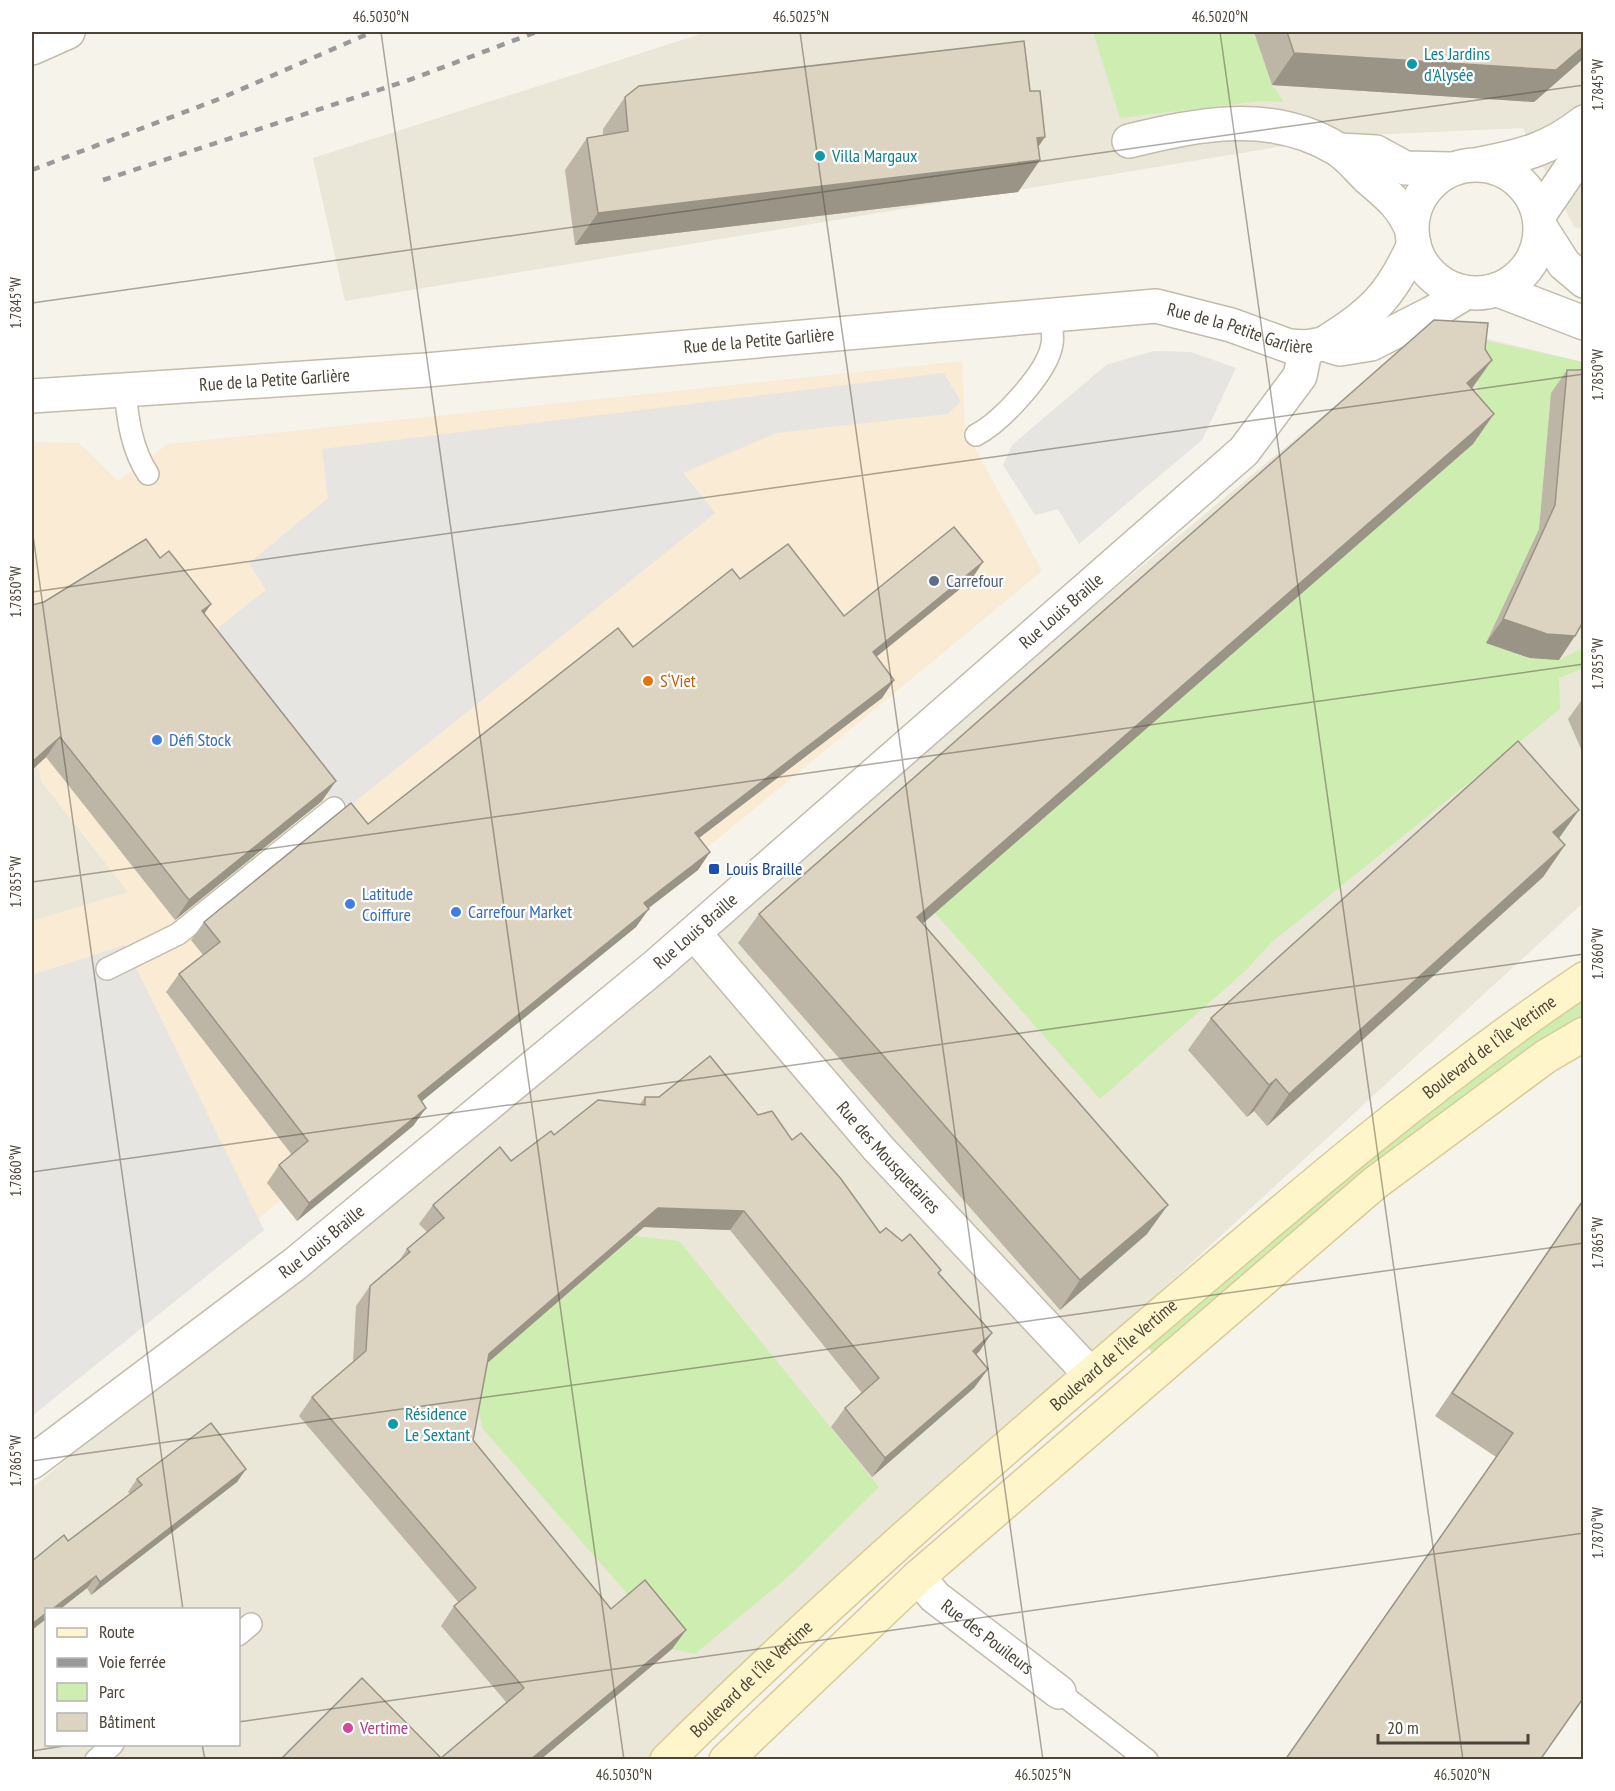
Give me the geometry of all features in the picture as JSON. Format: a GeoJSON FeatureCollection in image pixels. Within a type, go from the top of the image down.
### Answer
{"type":"FeatureCollection","features":[{"type":"Feature","properties":{"kind":"main road","name":"Boulevard de l'Île Vertime"},"geometry":{"type":"LineString","coordinates":[[667,1760],[765,1663],[1090,1374],[1341,1160],[1522,1021],[1584,979]]}},
{"type":"Feature","properties":{"kind":"main road"},"geometry":{"type":"LineString","coordinates":[[726,1760],[918,1577],[1375,1183],[1545,1057],[1584,1034]]}},
{"type":"Feature","properties":{"kind":"street"},"geometry":{"type":"LineString","coordinates":[[32,48],[68,32]]}},
{"type":"Feature","properties":{"kind":"street"},"geometry":{"type":"LineString","coordinates":[[1315,346],[1362,320],[1392,286],[1413,236],[1422,194],[1434,180],[1465,167],[1527,155],[1553,143],[1584,122]]}},
{"type":"Feature","properties":{"kind":"street"},"geometry":{"type":"LineString","coordinates":[[1129,141],[1191,126],[1249,123],[1282,127],[1314,137],[1339,150],[1402,209],[1421,262],[1432,276],[1465,293],[1498,290],[1516,280],[1530,266],[1538,248],[1540,221],[1571,168],[1584,155]]}},
{"type":"Feature","properties":{"kind":"street"},"geometry":{"type":"LineString","coordinates":[[1339,150],[1376,152],[1405,168],[1494,167],[1518,180],[1535,202],[1540,221],[1564,264],[1584,281]]}},
{"type":"Feature","properties":{"kind":"street"},"geometry":{"type":"LineString","coordinates":[[1498,290],[1584,323]]}},
{"type":"Feature","properties":{"kind":"street","name":"Rue de la Petite Garlière"},"geometry":{"type":"LineString","coordinates":[[32,396],[125,392],[438,369],[1156,306],[1231,326],[1289,346],[1315,346],[1340,350],[1371,344],[1432,313],[1465,293]]}},
{"type":"Feature","properties":{"kind":"street","name":"Rue Louis Braille"},"geometry":{"type":"LineString","coordinates":[[32,1462],[295,1264],[694,933],[1244,451],[1300,376],[1315,346]]}},
{"type":"Feature","properties":{"kind":"street","name":"Rue des Mousquetaires"},"geometry":{"type":"LineString","coordinates":[[694,933],[878,1148],[1090,1374]]}},
{"type":"Feature","properties":{"kind":"street","name":"Rue des Pouileurs"},"geometry":{"type":"LineString","coordinates":[[918,1577],[935,1597],[1059,1692]]}},
{"type":"Feature","properties":{"kind":"lane"},"geometry":{"type":"LineString","coordinates":[[976,435],[989,428],[1031,385],[1053,345],[1050,316]]}},
{"type":"Feature","properties":{"kind":"lane"},"geometry":{"type":"LineString","coordinates":[[125,392],[138,460],[148,474]]}},
{"type":"Feature","properties":{"kind":"lane"},"geometry":{"type":"LineString","coordinates":[[107,969],[178,934],[334,808]]}},
{"type":"Feature","properties":{"kind":"lane"},"geometry":{"type":"LineString","coordinates":[[1059,1692],[1147,1760]]}},
{"type":"Feature","properties":{"kind":"lane"},"geometry":{"type":"LineString","coordinates":[[96,1760],[111,1746]]}},
{"type":"Feature","properties":{"kind":"shaded area"},"geometry":{"type":"Polygon","coordinates":[[[707,32],[1583,32],[1583,229],[1574,227],[1523,128],[1344,136],[345,301],[313,158],[707,32]]]}},
{"type":"Feature","properties":{"kind":"shaded area"},"geometry":{"type":"Polygon","coordinates":[[[1476,336],[1583,362],[1583,903],[651,1759],[32,1760],[32,1488],[1406,347],[1476,336]]]}},
{"type":"Feature","properties":{"kind":"shaded area"},"geometry":{"type":"Polygon","coordinates":[[[1153,351],[1191,352],[1236,368],[1202,440],[1079,544],[1058,509],[1035,515],[1003,465],[1012,445],[1106,365],[1153,351]]]}},
{"type":"Feature","properties":{"kind":"shaded area"},"geometry":{"type":"Polygon","coordinates":[[[962,361],[965,430],[1042,571],[32,1406],[32,921],[128,892],[42,782],[32,747],[32,442],[79,443],[118,481],[168,444],[962,361]]]}},
{"type":"Feature","properties":{"kind":"shaded area"},"geometry":{"type":"Polygon","coordinates":[[[944,373],[961,402],[947,414],[776,433],[683,473],[715,513],[341,813],[205,638],[266,590],[249,563],[328,498],[322,449],[944,373]]]}},
{"type":"Feature","properties":{"kind":"shaded area"},"geometry":{"type":"Polygon","coordinates":[[[32,747],[42,782],[128,892],[32,921],[32,747]]]}},
{"type":"Feature","properties":{"kind":"shaded area"},"geometry":{"type":"Polygon","coordinates":[[[125,945],[264,1230],[32,1416],[32,975],[125,945]]]}},
{"type":"Feature","properties":{"kind":"green space"},"geometry":{"type":"Polygon","coordinates":[[[1093,32],[1254,32],[1272,85],[1284,102],[1260,101],[1120,118],[1093,32]]]}},
{"type":"Feature","properties":{"kind":"green space"},"geometry":{"type":"Polygon","coordinates":[[[1469,337],[1583,362],[1583,380],[1550,401],[1539,529],[1486,643],[1530,658],[1559,660],[1583,648],[1583,668],[1559,678],[1560,709],[1272,942],[1245,971],[1100,1099],[935,913],[1473,444],[1478,386],[1469,337]]]}},
{"type":"Feature","properties":{"kind":"green space"},"geometry":{"type":"Polygon","coordinates":[[[1583,993],[1583,1021],[1156,1356],[1143,1343],[1344,1169],[1583,993]]]}},
{"type":"Feature","properties":{"kind":"green space"},"geometry":{"type":"Polygon","coordinates":[[[625,1235],[679,1241],[879,1487],[790,1575],[695,1654],[672,1649],[632,1599],[483,1429],[469,1369],[490,1361],[629,1240],[625,1235]]]}},
{"type":"Feature","properties":{"kind":"building"},"geometry":{"type":"Polygon","coordinates":[[[1287,32],[1584,32],[1584,46],[1556,70],[1294,53],[1287,32]]]}},
{"type":"Feature","properties":{"kind":"building","name":"Villa Margaux"},"geometry":{"type":"Polygon","coordinates":[[[1024,41],[1030,91],[1040,91],[1045,137],[1037,138],[1040,160],[598,213],[587,138],[628,131],[625,97],[639,86],[1024,41]]]}},
{"type":"Feature","properties":{"kind":"building"},"geometry":{"type":"Polygon","coordinates":[[[1434,320],[1488,323],[1485,349],[1492,360],[1467,383],[1494,414],[917,917],[1168,1205],[1080,1280],[759,914],[1434,320]]]}},
{"type":"Feature","properties":{"kind":"building"},"geometry":{"type":"Polygon","coordinates":[[[1584,368],[1584,620],[1575,636],[1547,634],[1503,619],[1555,505],[1567,370],[1584,368]]]}},
{"type":"Feature","properties":{"kind":"building","name":"Carrefour Market"},"geometry":{"type":"Polygon","coordinates":[[[954,527],[983,562],[873,652],[894,680],[695,833],[710,852],[644,903],[649,909],[418,1096],[426,1108],[309,1203],[279,1165],[308,1141],[179,974],[220,942],[204,922],[351,803],[368,824],[618,628],[633,647],[732,569],[740,579],[788,544],[844,616],[954,527]]]}},
{"type":"Feature","properties":{"kind":"building","name":"Défi Stock"},"geometry":{"type":"Polygon","coordinates":[[[146,539],[160,558],[169,551],[211,604],[202,611],[336,781],[189,900],[60,737],[32,762],[32,605],[44,602],[146,539]]]}},
{"type":"Feature","properties":{"kind":"building"},"geometry":{"type":"Polygon","coordinates":[[[1518,741],[1579,810],[1553,832],[1565,845],[1289,1094],[1276,1079],[1269,1085],[1211,1018],[1518,741]]]}},
{"type":"Feature","properties":{"kind":"building","name":"Résidence Le Sextant"},"geometry":{"type":"Polygon","coordinates":[[[710,1056],[758,1115],[772,1111],[792,1140],[801,1133],[841,1179],[880,1233],[886,1228],[902,1241],[910,1234],[941,1270],[938,1273],[992,1333],[973,1351],[988,1369],[885,1458],[845,1408],[879,1378],[744,1211],[658,1208],[489,1354],[473,1440],[611,1609],[645,1580],[686,1630],[530,1760],[280,1760],[362,1678],[441,1758],[524,1688],[454,1606],[476,1588],[312,1397],[366,1351],[370,1286],[410,1252],[407,1249],[444,1218],[433,1205],[500,1147],[511,1161],[551,1131],[554,1135],[598,1100],[645,1105],[645,1097],[659,1097],[710,1056]]]}},
{"type":"Feature","properties":{"kind":"building"},"geometry":{"type":"Polygon","coordinates":[[[1584,1199],[1584,1697],[1540,1760],[1285,1760],[1513,1433],[1452,1393],[1584,1199]]]}},
{"type":"Feature","properties":{"kind":"building"},"geometry":{"type":"Polygon","coordinates":[[[211,1423],[246,1469],[100,1582],[96,1576],[54,1608],[45,1608],[45,1614],[32,1624],[32,1561],[64,1535],[68,1541],[142,1485],[137,1479],[211,1423]]]}},
{"type":"Feature","properties":{"kind":"railway"},"geometry":{"type":"LineString","coordinates":[[32,170],[219,99],[372,32]]}},
{"type":"Feature","properties":{"kind":"railway"},"geometry":{"type":"LineString","coordinates":[[103,180],[412,79],[536,32]]}},
{"type":"Feature","properties":{"kind":"place","name":"Les Jardins d'Alysée"},"geometry":{"type":"Point","coordinates":[1412,64]}},
{"type":"Feature","properties":{"kind":"place","name":"Villa Margaux"},"geometry":{"type":"Point","coordinates":[820,156]}},
{"type":"Feature","properties":{"kind":"place","name":"Carrefour"},"geometry":{"type":"Point","coordinates":[934,581]}},
{"type":"Feature","properties":{"kind":"place","name":"S‘Viet"},"geometry":{"type":"Point","coordinates":[648,681]}},
{"type":"Feature","properties":{"kind":"place","name":"Défi Stock"},"geometry":{"type":"Point","coordinates":[157,740]}},
{"type":"Feature","properties":{"kind":"place","name":"Louis Braille"},"geometry":{"type":"Point","coordinates":[714,869]}},
{"type":"Feature","properties":{"kind":"place","name":"Latitude Coiffure"},"geometry":{"type":"Point","coordinates":[350,904]}},
{"type":"Feature","properties":{"kind":"place","name":"Carrefour Market"},"geometry":{"type":"Point","coordinates":[456,912]}},
{"type":"Feature","properties":{"kind":"place","name":"Résidence Le Sextant"},"geometry":{"type":"Point","coordinates":[393,1424]}},
{"type":"Feature","properties":{"kind":"place","name":"Vertime"},"geometry":{"type":"Point","coordinates":[348,1728]}}]}
